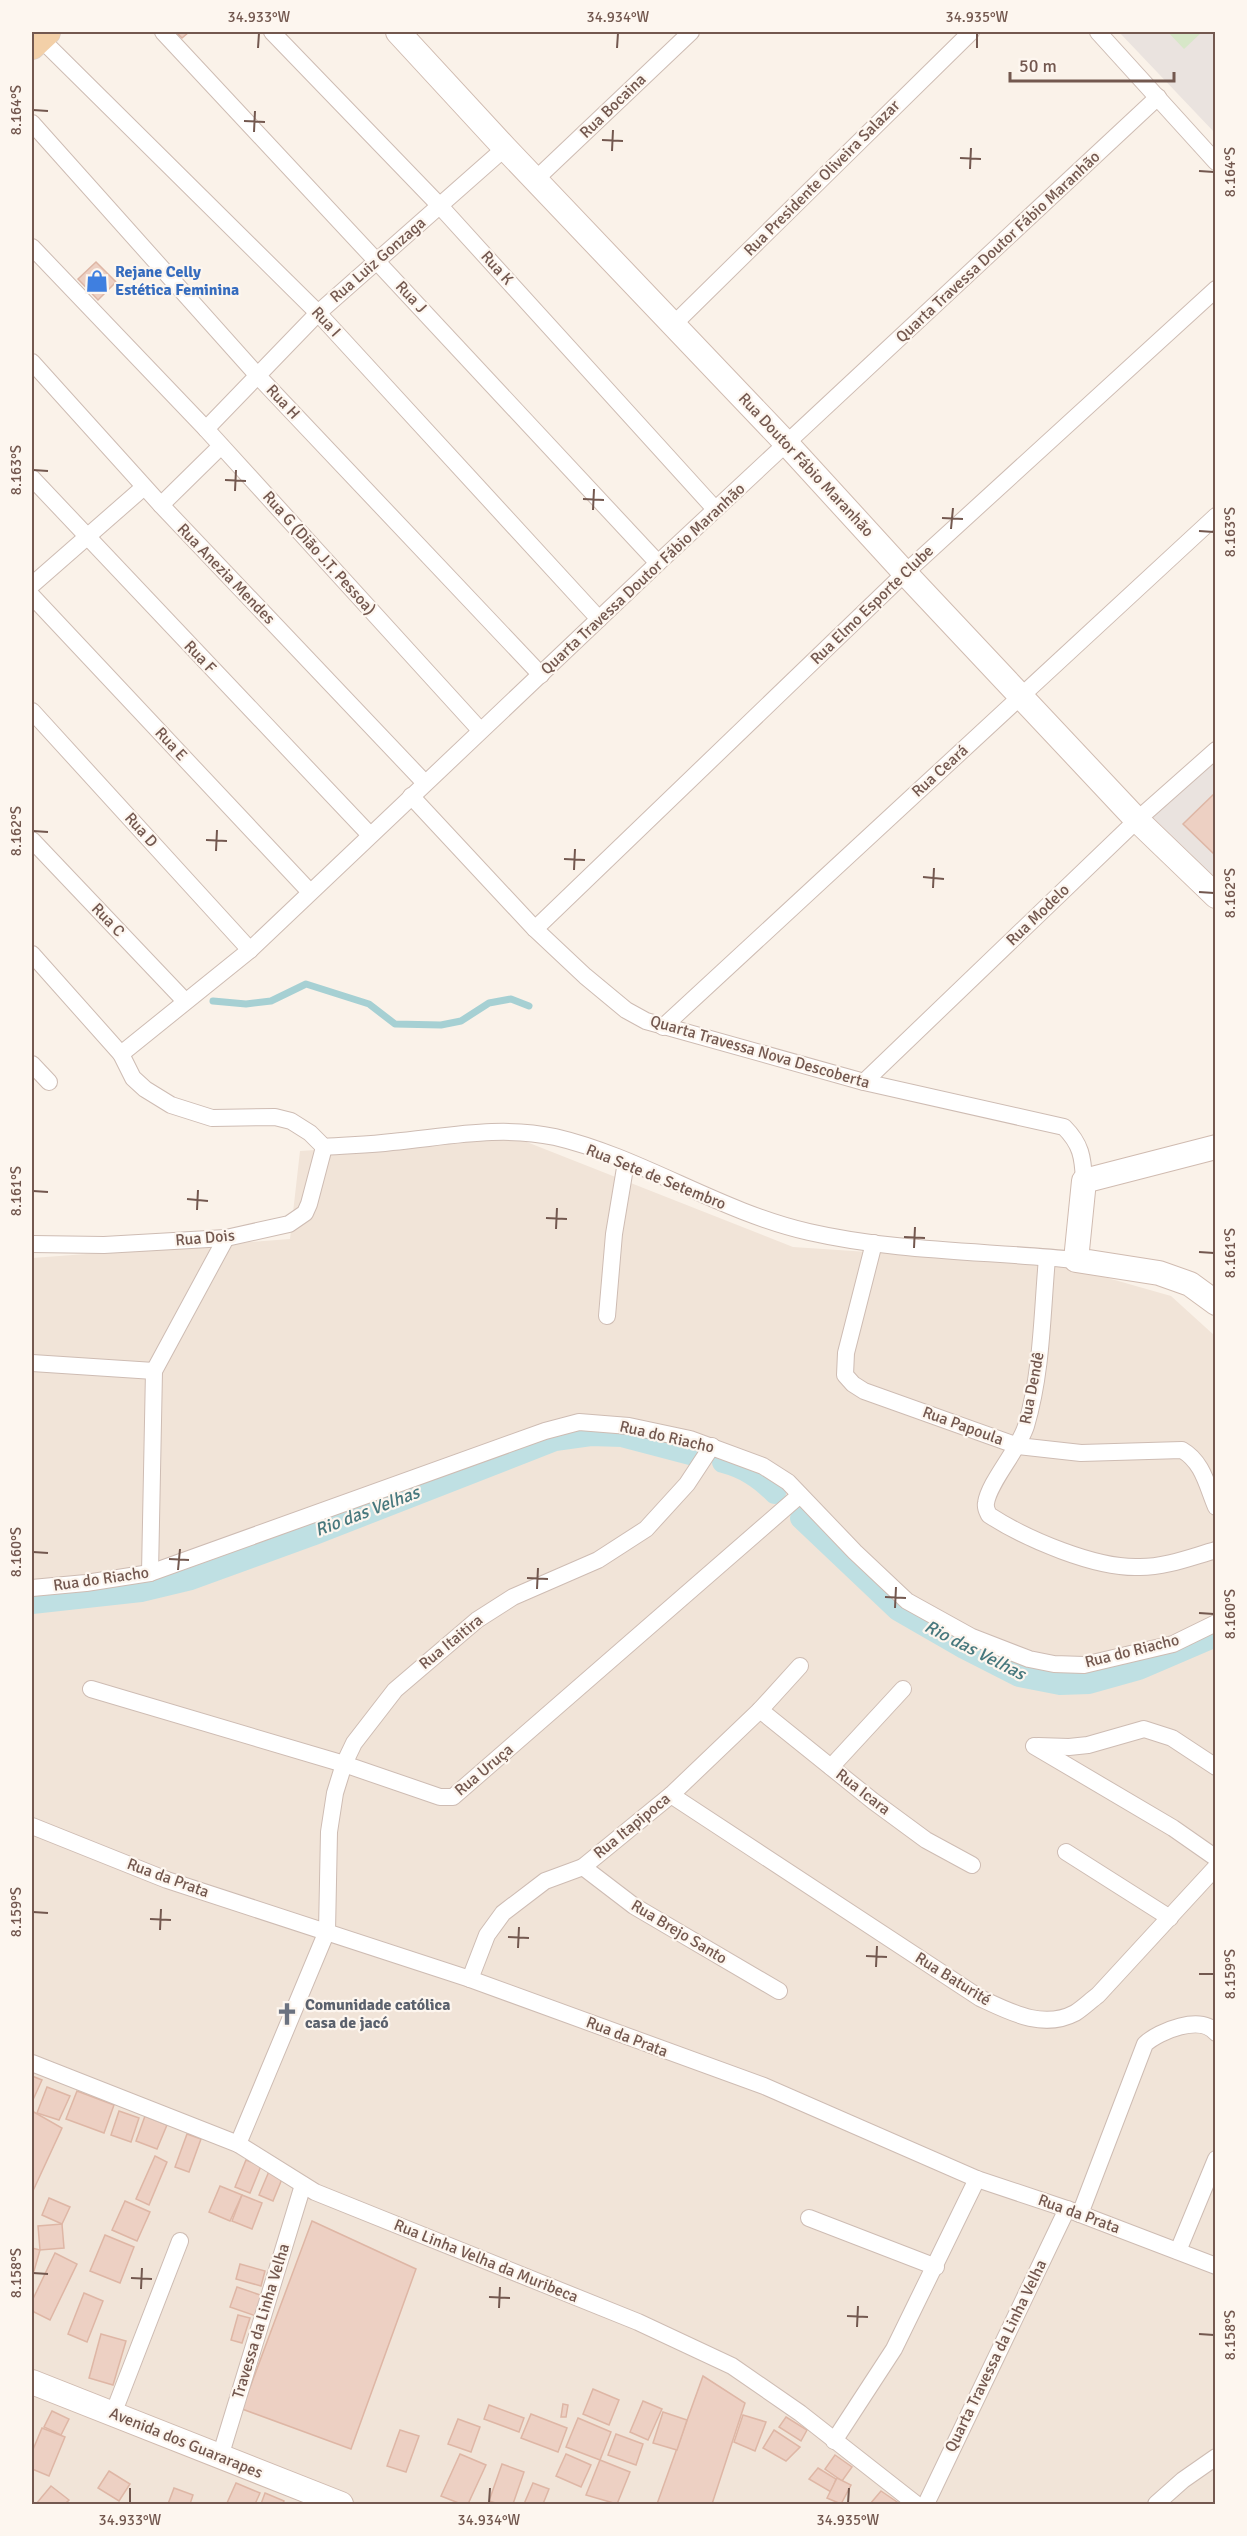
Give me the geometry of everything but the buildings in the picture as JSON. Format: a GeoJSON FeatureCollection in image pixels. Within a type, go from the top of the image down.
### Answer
{"type":"FeatureCollection","features":[{"type":"Feature","properties":{"kind":"street","name":"Rua J"},"geometry":{"type":"LineString","coordinates":[[163,32],[658,563]]}},
{"type":"Feature","properties":{"kind":"street","name":"Rua K"},"geometry":{"type":"LineString","coordinates":[[272,32],[440,206],[715,509]]}},
{"type":"Feature","properties":{"kind":"street","name":"Rua Bocaina"},"geometry":{"type":"LineString","coordinates":[[536,180],[691,32]]}},
{"type":"Feature","properties":{"kind":"street","name":"Rua Presidente Oliveira Salazar"},"geometry":{"type":"LineString","coordinates":[[674,324],[970,32]]}},
{"type":"Feature","properties":{"kind":"street"},"geometry":{"type":"LineString","coordinates":[[1098,32],[1215,162]]}},
{"type":"Feature","properties":{"kind":"street","name":"Rua Doutor Fábio Maranhão"},"geometry":{"type":"LineString","coordinates":[[405,34],[506,148],[787,444],[1022,698],[1137,820],[1215,896]]}},
{"type":"Feature","properties":{"kind":"street","name":"Rua I"},"geometry":{"type":"LineString","coordinates":[[39,39],[318,313],[599,619]]}},
{"type":"Feature","properties":{"kind":"street","name":"Quarta Travessa Doutor Fábio Maranhão"},"geometry":{"type":"LineString","coordinates":[[122,1054],[250,950],[715,509],[1158,97]]}},
{"type":"Feature","properties":{"kind":"street","name":"Rua H"},"geometry":{"type":"LineString","coordinates":[[32,123],[258,376],[542,675]]}},
{"type":"Feature","properties":{"kind":"street","name":"Rua Luiz Gonzaga"},"geometry":{"type":"LineString","coordinates":[[206,429],[318,313],[506,148]]}},
{"type":"Feature","properties":{"kind":"street","name":"Rua G (Dião J.T. Pessoa)"},"geometry":{"type":"LineString","coordinates":[[32,247],[206,429],[480,730]]}},
{"type":"Feature","properties":{"kind":"street","name":"Rua Elmo Esporte Clube"},"geometry":{"type":"LineString","coordinates":[[535,928],[905,573],[1215,290]]}},
{"type":"Feature","properties":{"kind":"street","name":"Rua Anezia Mendes"},"geometry":{"type":"LineString","coordinates":[[32,362],[144,487],[425,783]]}},
{"type":"Feature","properties":{"kind":"street"},"geometry":{"type":"LineString","coordinates":[[161,505],[221,446]]}},
{"type":"Feature","properties":{"kind":"street","name":"Rua F"},"geometry":{"type":"LineString","coordinates":[[32,478],[370,835]]}},
{"type":"Feature","properties":{"kind":"street"},"geometry":{"type":"LineString","coordinates":[[32,585],[144,487]]}},
{"type":"Feature","properties":{"kind":"street","name":"Rua Ceará"},"geometry":{"type":"LineString","coordinates":[[663,1027],[887,818],[1022,698],[1215,516]]}},
{"type":"Feature","properties":{"kind":"street","name":"Rua E"},"geometry":{"type":"LineString","coordinates":[[32,596],[309,892]]}},
{"type":"Feature","properties":{"kind":"street","name":"Rua D"},"geometry":{"type":"LineString","coordinates":[[32,711],[250,950]]}},
{"type":"Feature","properties":{"kind":"street","name":"Rua Modelo"},"geometry":{"type":"LineString","coordinates":[[864,1082],[1137,820],[1215,750]]}},
{"type":"Feature","properties":{"kind":"street","name":"Quarta Travessa Nova Descoberta"},"geometry":{"type":"LineString","coordinates":[[411,796],[535,928],[593,983],[626,1010],[663,1027],[864,1082],[1064,1127],[1081,1148],[1084,1181],[1076,1260]]}},
{"type":"Feature","properties":{"kind":"street","name":"Rua C"},"geometry":{"type":"LineString","coordinates":[[32,840],[185,1001]]}},
{"type":"Feature","properties":{"kind":"street"},"geometry":{"type":"LineString","coordinates":[[32,954],[122,1054],[133,1078],[145,1089],[171,1105],[212,1118],[275,1117],[291,1120],[310,1133],[324,1147]]}},
{"type":"Feature","properties":{"kind":"street"},"geometry":{"type":"LineString","coordinates":[[32,1064],[49,1082]]}},
{"type":"Feature","properties":{"kind":"street","name":"Rua Sete de Setembro"},"geometry":{"type":"LineString","coordinates":[[324,1147],[390,1143],[472,1133],[521,1132],[567,1140],[626,1162],[741,1212],[808,1232],[874,1243],[1076,1260],[1159,1273],[1190,1284],[1215,1303]]}},
{"type":"Feature","properties":{"kind":"street","name":"Rua Dois"},"geometry":{"type":"LineString","coordinates":[[32,1244],[104,1245],[226,1238],[289,1224],[305,1213],[324,1147]]}},
{"type":"Feature","properties":{"kind":"street"},"geometry":{"type":"LineString","coordinates":[[1084,1181],[1215,1147]]}},
{"type":"Feature","properties":{"kind":"street"},"geometry":{"type":"LineString","coordinates":[[607,1316],[614,1234],[626,1162]]}},
{"type":"Feature","properties":{"kind":"street"},"geometry":{"type":"LineString","coordinates":[[150,1573],[154,1371],[226,1238]]}},
{"type":"Feature","properties":{"kind":"street","name":"Rua Papoula"},"geometry":{"type":"LineString","coordinates":[[874,1243],[846,1353],[845,1375],[853,1384],[864,1391],[1018,1446],[1100,1453],[1182,1450],[1191,1455],[1211,1481]]}},
{"type":"Feature","properties":{"kind":"street","name":"Rua Dendê"},"geometry":{"type":"LineString","coordinates":[[1047,1258],[1039,1357],[1028,1416],[1018,1446],[989,1494],[986,1510],[996,1520],[1039,1542],[1126,1567],[1142,1568],[1170,1563],[1215,1550]]}},
{"type":"Feature","properties":{"kind":"street"},"geometry":{"type":"LineString","coordinates":[[32,1363],[154,1371]]}},
{"type":"Feature","properties":{"kind":"street","name":"Rua do Riacho"},"geometry":{"type":"LineString","coordinates":[[32,1588],[103,1581],[150,1573],[545,1431],[579,1422],[629,1426],[690,1439],[707,1454],[763,1466],[788,1482],[855,1552],[907,1601],[972,1637],[1029,1659],[1054,1664],[1084,1665],[1173,1644],[1215,1623]]}},
{"type":"Feature","properties":{"kind":"street","name":"Rua Itaitira"},"geometry":{"type":"LineString","coordinates":[[327,1931],[329,1832],[334,1793],[354,1743],[394,1690],[477,1620],[513,1597],[597,1560],[646,1528],[687,1484],[707,1454]]}},
{"type":"Feature","properties":{"kind":"street"},"geometry":{"type":"LineString","coordinates":[[1211,1481],[1215,1507]]}},
{"type":"Feature","properties":{"kind":"street","name":"Rua Uruça"},"geometry":{"type":"LineString","coordinates":[[91,1689],[344,1764],[440,1797],[453,1797],[800,1495]]}},
{"type":"Feature","properties":{"kind":"street","name":"Rua Itapipoca"},"geometry":{"type":"LineString","coordinates":[[470,1979],[487,1935],[503,1913],[545,1881],[583,1867],[671,1795],[760,1710],[800,1666]]}},
{"type":"Feature","properties":{"kind":"street"},"geometry":{"type":"LineString","coordinates":[[831,1767],[903,1689]]}},
{"type":"Feature","properties":{"kind":"street","name":"Rua Icara"},"geometry":{"type":"LineString","coordinates":[[760,1710],[926,1840],[959,1860],[972,1865]]}},
{"type":"Feature","properties":{"kind":"street"},"geometry":{"type":"LineString","coordinates":[[1215,1767],[1172,1738],[1144,1729],[1088,1745],[1034,1746],[1173,1828],[1215,1858]]}},
{"type":"Feature","properties":{"kind":"street","name":"Rua Baturité"},"geometry":{"type":"LineString","coordinates":[[671,1795],[980,1998],[1031,2019],[1050,2022],[1075,2013],[1098,1995],[1215,1867]]}},
{"type":"Feature","properties":{"kind":"street","name":"Rua da Prata"},"geometry":{"type":"LineString","coordinates":[[32,1826],[167,1880],[470,1979],[764,2086],[977,2179],[1073,2211],[1215,2266]]}},
{"type":"Feature","properties":{"kind":"street"},"geometry":{"type":"LineString","coordinates":[[1066,1852],[1170,1918]]}},
{"type":"Feature","properties":{"kind":"street","name":"Rua Brejo Santo"},"geometry":{"type":"LineString","coordinates":[[583,1867],[634,1906],[779,1991]]}},
{"type":"Feature","properties":{"kind":"street"},"geometry":{"type":"LineString","coordinates":[[238,2144],[327,1931]]}},
{"type":"Feature","properties":{"kind":"street","name":"Quarta Travessa da Linha Velha"},"geometry":{"type":"LineString","coordinates":[[926,2505],[1073,2211],[1145,2044],[1160,2032],[1192,2025],[1203,2025],[1215,2033]]}},
{"type":"Feature","properties":{"kind":"street","name":"Rua Linha Velha da Muribeca"},"geometry":{"type":"LineString","coordinates":[[32,2063],[238,2144],[275,2165],[303,2186],[689,2345],[732,2366],[800,2413],[916,2505]]}},
{"type":"Feature","properties":{"kind":"street"},"geometry":{"type":"LineString","coordinates":[[1178,2251],[1215,2159]]}},
{"type":"Feature","properties":{"kind":"street"},"geometry":{"type":"LineString","coordinates":[[834,2441],[894,2349],[977,2179]]}},
{"type":"Feature","properties":{"kind":"street","name":"Travessa da Linha Velha"},"geometry":{"type":"LineString","coordinates":[[220,2457],[303,2186]]}},
{"type":"Feature","properties":{"kind":"street"},"geometry":{"type":"LineString","coordinates":[[809,2218],[936,2267]]}},
{"type":"Feature","properties":{"kind":"street"},"geometry":{"type":"LineString","coordinates":[[113,2414],[180,2241]]}},
{"type":"Feature","properties":{"kind":"street","name":"Avenida dos Guararapes"},"geometry":{"type":"LineString","coordinates":[[32,2382],[341,2505]]}},
{"type":"Feature","properties":{"kind":"street"},"geometry":{"type":"LineString","coordinates":[[1156,2505],[1183,2480],[1215,2457]]}},
{"type":"Feature","properties":{"kind":"shaded area"},"geometry":{"type":"Polygon","coordinates":[[[1119,32],[1215,32],[1215,133],[1119,32]]]}},
{"type":"Feature","properties":{"kind":"shaded area"},"geometry":{"type":"Polygon","coordinates":[[[1215,756],[1215,891],[1143,819],[1215,756]]]}},
{"type":"Feature","properties":{"kind":"shaded area"},"geometry":{"type":"Polygon","coordinates":[[[514,1137],[793,1247],[1062,1265],[1171,1296],[1215,1336],[1215,2504],[32,2504],[32,1258],[290,1239],[300,1151],[514,1137]]]}},
{"type":"Feature","properties":{"kind":"green space"},"geometry":{"type":"Polygon","coordinates":[[[1168,32],[1202,32],[1184,49],[1168,32]]]}},
{"type":"Feature","properties":{"kind":"waterway"},"geometry":{"type":"LineString","coordinates":[[213,1001],[246,1004],[271,1001],[306,984],[369,1004],[395,1024],[441,1025],[461,1021],[489,1003],[511,999],[529,1006]]}},
{"type":"Feature","properties":{"kind":"waterway","name":"Rio das Velhas"},"geometry":{"type":"LineString","coordinates":[[32,1603],[141,1591],[191,1579],[312,1535],[555,1440],[591,1435],[622,1436],[702,1457]]}},
{"type":"Feature","properties":{"kind":"waterway","name":"Rio das Velhas"},"geometry":{"type":"LineString","coordinates":[[723,1462],[751,1474],[775,1493]]}},
{"type":"Feature","properties":{"kind":"waterway","name":"Rio das Velhas"},"geometry":{"type":"LineString","coordinates":[[801,1518],[898,1610],[1019,1676],[1060,1684],[1089,1683],[1139,1669],[1216,1636]]}},
{"type":"Feature","properties":{"kind":"place","name":"Rejane Celly Estética Feminina"},"geometry":{"type":"Point","coordinates":[97,281]}},
{"type":"Feature","properties":{"kind":"place","name":"Comunidade católica casa de jacó"},"geometry":{"type":"Point","coordinates":[287,2014]}}]}
